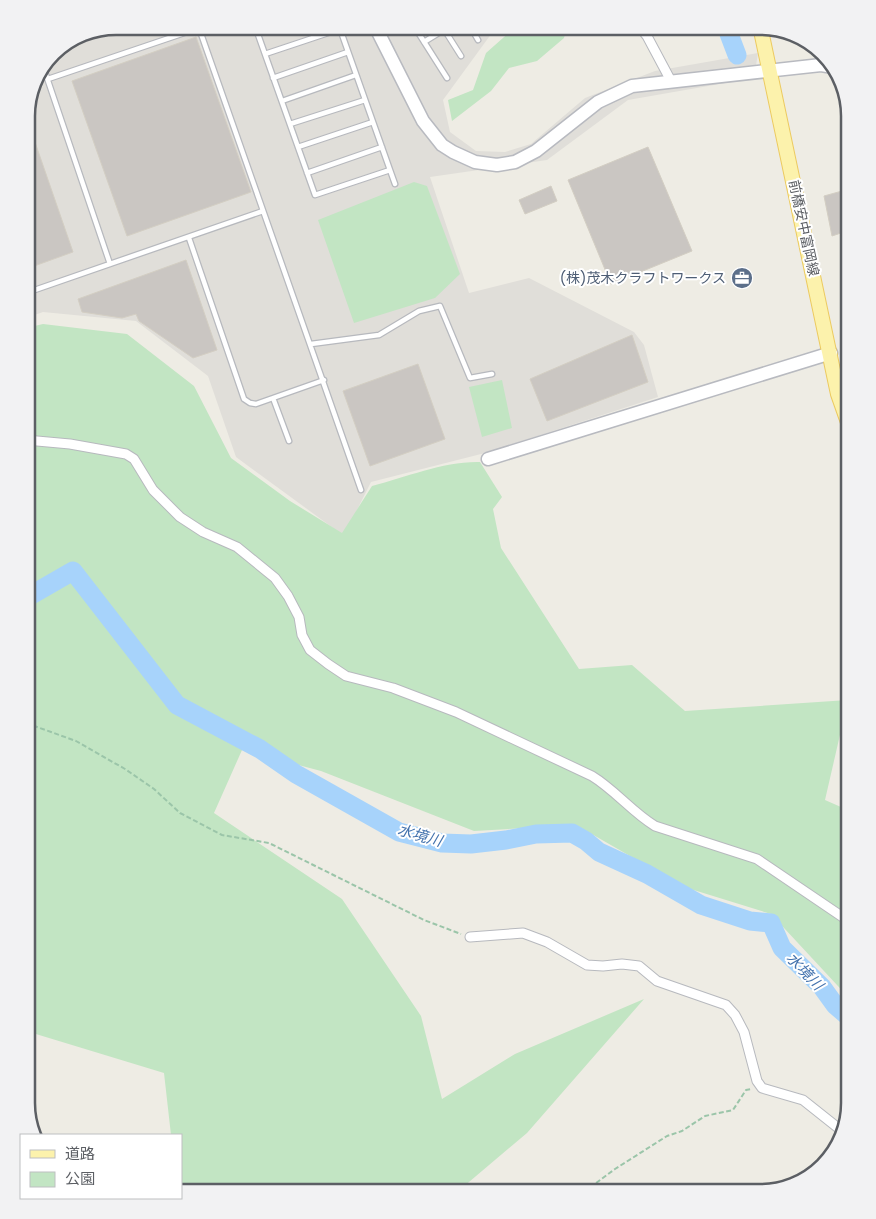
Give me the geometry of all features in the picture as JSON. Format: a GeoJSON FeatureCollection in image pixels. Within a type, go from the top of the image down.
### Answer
{"type":"FeatureCollection","features":[{"type":"Feature","properties":{"kind":"main road","name":"前橋安中富岡線"},"geometry":{"type":"LineString","coordinates":[[762,35],[841,402]]}},
{"type":"Feature","properties":{"kind":"street"},"geometry":{"type":"LineString","coordinates":[[380,35],[423,121],[442,145],[452,152],[475,162],[498,165],[515,162],[536,151],[598,102],[632,86],[823,65]]}},
{"type":"Feature","properties":{"kind":"street"},"geometry":{"type":"LineString","coordinates":[[645,35],[671,81]]}},
{"type":"Feature","properties":{"kind":"street"},"geometry":{"type":"LineString","coordinates":[[488,459],[831,353]]}},
{"type":"Feature","properties":{"kind":"street"},"geometry":{"type":"LineString","coordinates":[[35,441],[70,444],[126,454],[134,460],[153,490],[180,517],[203,532],[237,547],[276,578],[299,617],[302,634],[310,650],[346,676],[393,688],[456,712],[592,776],[604,783],[641,817],[655,826],[757,859],[841,916]]}},
{"type":"Feature","properties":{"kind":"street"},"geometry":{"type":"LineString","coordinates":[[470,937],[523,933],[546,942],[587,965],[622,964],[639,966],[657,981],[726,1006],[735,1015],[744,1032],[758,1081],[762,1087],[803,1100],[837,1127]]}},
{"type":"Feature","properties":{"kind":"lane"},"geometry":{"type":"LineString","coordinates":[[48,79],[178,35]]}},
{"type":"Feature","properties":{"kind":"lane"},"geometry":{"type":"LineString","coordinates":[[201,35],[361,490]]}},
{"type":"Feature","properties":{"kind":"lane"},"geometry":{"type":"LineString","coordinates":[[258,35],[316,195],[390,170]]}},
{"type":"Feature","properties":{"kind":"lane"},"geometry":{"type":"LineString","coordinates":[[265,54],[319,35]]}},
{"type":"Feature","properties":{"kind":"lane"},"geometry":{"type":"LineString","coordinates":[[342,35],[395,184]]}},
{"type":"Feature","properties":{"kind":"lane"},"geometry":{"type":"LineString","coordinates":[[420,35],[447,78]]}},
{"type":"Feature","properties":{"kind":"lane"},"geometry":{"type":"LineString","coordinates":[[424,42],[434,35]]}},
{"type":"Feature","properties":{"kind":"lane"},"geometry":{"type":"LineString","coordinates":[[448,35],[461,56]]}},
{"type":"Feature","properties":{"kind":"lane"},"geometry":{"type":"LineString","coordinates":[[475,35],[478,40]]}},
{"type":"Feature","properties":{"kind":"lane"},"geometry":{"type":"LineString","coordinates":[[273,78],[348,52]]}},
{"type":"Feature","properties":{"kind":"lane"},"geometry":{"type":"LineString","coordinates":[[46,75],[110,264]]}},
{"type":"Feature","properties":{"kind":"lane"},"geometry":{"type":"LineString","coordinates":[[282,101],[356,76]]}},
{"type":"Feature","properties":{"kind":"lane"},"geometry":{"type":"LineString","coordinates":[[290,124],[365,100]]}},
{"type":"Feature","properties":{"kind":"lane"},"geometry":{"type":"LineString","coordinates":[[298,147],[373,122]]}},
{"type":"Feature","properties":{"kind":"lane"},"geometry":{"type":"LineString","coordinates":[[307,173],[382,147]]}},
{"type":"Feature","properties":{"kind":"lane"},"geometry":{"type":"LineString","coordinates":[[35,290],[263,211]]}},
{"type":"Feature","properties":{"kind":"lane"},"geometry":{"type":"LineString","coordinates":[[188,238],[244,399],[256,404],[324,380]]}},
{"type":"Feature","properties":{"kind":"lane"},"geometry":{"type":"LineString","coordinates":[[311,344],[379,335],[419,311],[440,306],[470,378],[492,374]]}},
{"type":"Feature","properties":{"kind":"lane"},"geometry":{"type":"LineString","coordinates":[[273,398],[289,441]]}},
{"type":"Feature","properties":{"kind":"path"},"geometry":{"type":"LineString","coordinates":[[35,727],[76,740],[125,768],[154,788],[180,813],[222,835],[268,843],[424,920],[470,937]]}},
{"type":"Feature","properties":{"kind":"path"},"geometry":{"type":"LineString","coordinates":[[595,1184],[667,1136],[682,1132],[705,1116],[733,1110],[746,1090],[762,1087]]}},
{"type":"Feature","properties":{"kind":"shaded area"},"geometry":{"type":"Polygon","coordinates":[[[116,35],[490,35],[443,100],[450,132],[476,151],[505,152],[531,144],[585,98],[655,71],[758,53],[754,78],[628,100],[547,160],[430,177],[469,293],[529,278],[634,332],[644,345],[658,397],[485,453],[371,482],[344,536],[236,457],[208,376],[136,321],[43,312],[35,315],[35,110],[43,80],[52,67],[62,55],[90,39],[116,35]]]}},
{"type":"Feature","properties":{"kind":"green space"},"geometry":{"type":"Polygon","coordinates":[[[506,35],[565,35],[564,38],[537,61],[509,68],[491,91],[452,121],[448,100],[473,90],[486,53],[506,35]]]}},
{"type":"Feature","properties":{"kind":"green space"},"geometry":{"type":"Polygon","coordinates":[[[414,182],[427,186],[460,274],[435,298],[354,323],[318,220],[414,182]]]}},
{"type":"Feature","properties":{"kind":"green space"},"geometry":{"type":"Polygon","coordinates":[[[43,324],[127,334],[194,386],[231,458],[290,501],[342,533],[372,486],[439,467],[466,462],[480,462],[502,497],[493,509],[501,548],[579,669],[632,665],[685,711],[841,700],[841,730],[825,800],[841,807],[841,989],[771,914],[684,887],[576,825],[474,831],[321,771],[242,750],[214,813],[342,899],[421,1016],[442,1099],[515,1054],[644,999],[527,1133],[467,1184],[182,1184],[182,1134],[171,1134],[164,1073],[35,1034],[35,326],[43,324]]]}},
{"type":"Feature","properties":{"kind":"green space"},"geometry":{"type":"Polygon","coordinates":[[[502,380],[512,428],[482,437],[469,387],[502,380]]]}},
{"type":"Feature","properties":{"kind":"building"},"geometry":{"type":"Polygon","coordinates":[[[196,37],[251,192],[127,236],[72,81],[196,37]]]}},
{"type":"Feature","properties":{"kind":"building"},"geometry":{"type":"Polygon","coordinates":[[[35,142],[73,252],[35,266],[35,142]]]}},
{"type":"Feature","properties":{"kind":"building"},"geometry":{"type":"Polygon","coordinates":[[[648,147],[692,251],[611,284],[568,180],[648,147]]]}},
{"type":"Feature","properties":{"kind":"building"},"geometry":{"type":"Polygon","coordinates":[[[551,186],[557,201],[525,214],[519,200],[551,186]]]}},
{"type":"Feature","properties":{"kind":"building"},"geometry":{"type":"Polygon","coordinates":[[[841,191],[841,233],[832,236],[824,196],[841,191]]]}},
{"type":"Feature","properties":{"kind":"building"},"geometry":{"type":"Polygon","coordinates":[[[186,260],[217,350],[193,358],[139,321],[136,314],[122,318],[82,312],[78,299],[186,260]]]}},
{"type":"Feature","properties":{"kind":"building"},"geometry":{"type":"Polygon","coordinates":[[[632,335],[648,382],[547,421],[530,379],[632,335]]]}},
{"type":"Feature","properties":{"kind":"building"},"geometry":{"type":"Polygon","coordinates":[[[418,364],[445,439],[370,466],[343,391],[418,364]]]}},
{"type":"Feature","properties":{"kind":"waterway"},"geometry":{"type":"LineString","coordinates":[[729,35],[737,55]]}},
{"type":"Feature","properties":{"kind":"waterway","name":"水境川"},"geometry":{"type":"LineString","coordinates":[[35,593],[73,571],[177,705],[260,749],[296,774],[399,832],[442,843],[471,844],[536,834],[572,833],[586,841],[599,852],[647,874],[701,905],[750,921],[771,923],[782,948],[822,987],[841,1010]]}},
{"type":"Feature","properties":{"kind":"place","name":"(株)茂木クラフトワークス"},"geometry":{"type":"Point","coordinates":[742,278]}}]}
